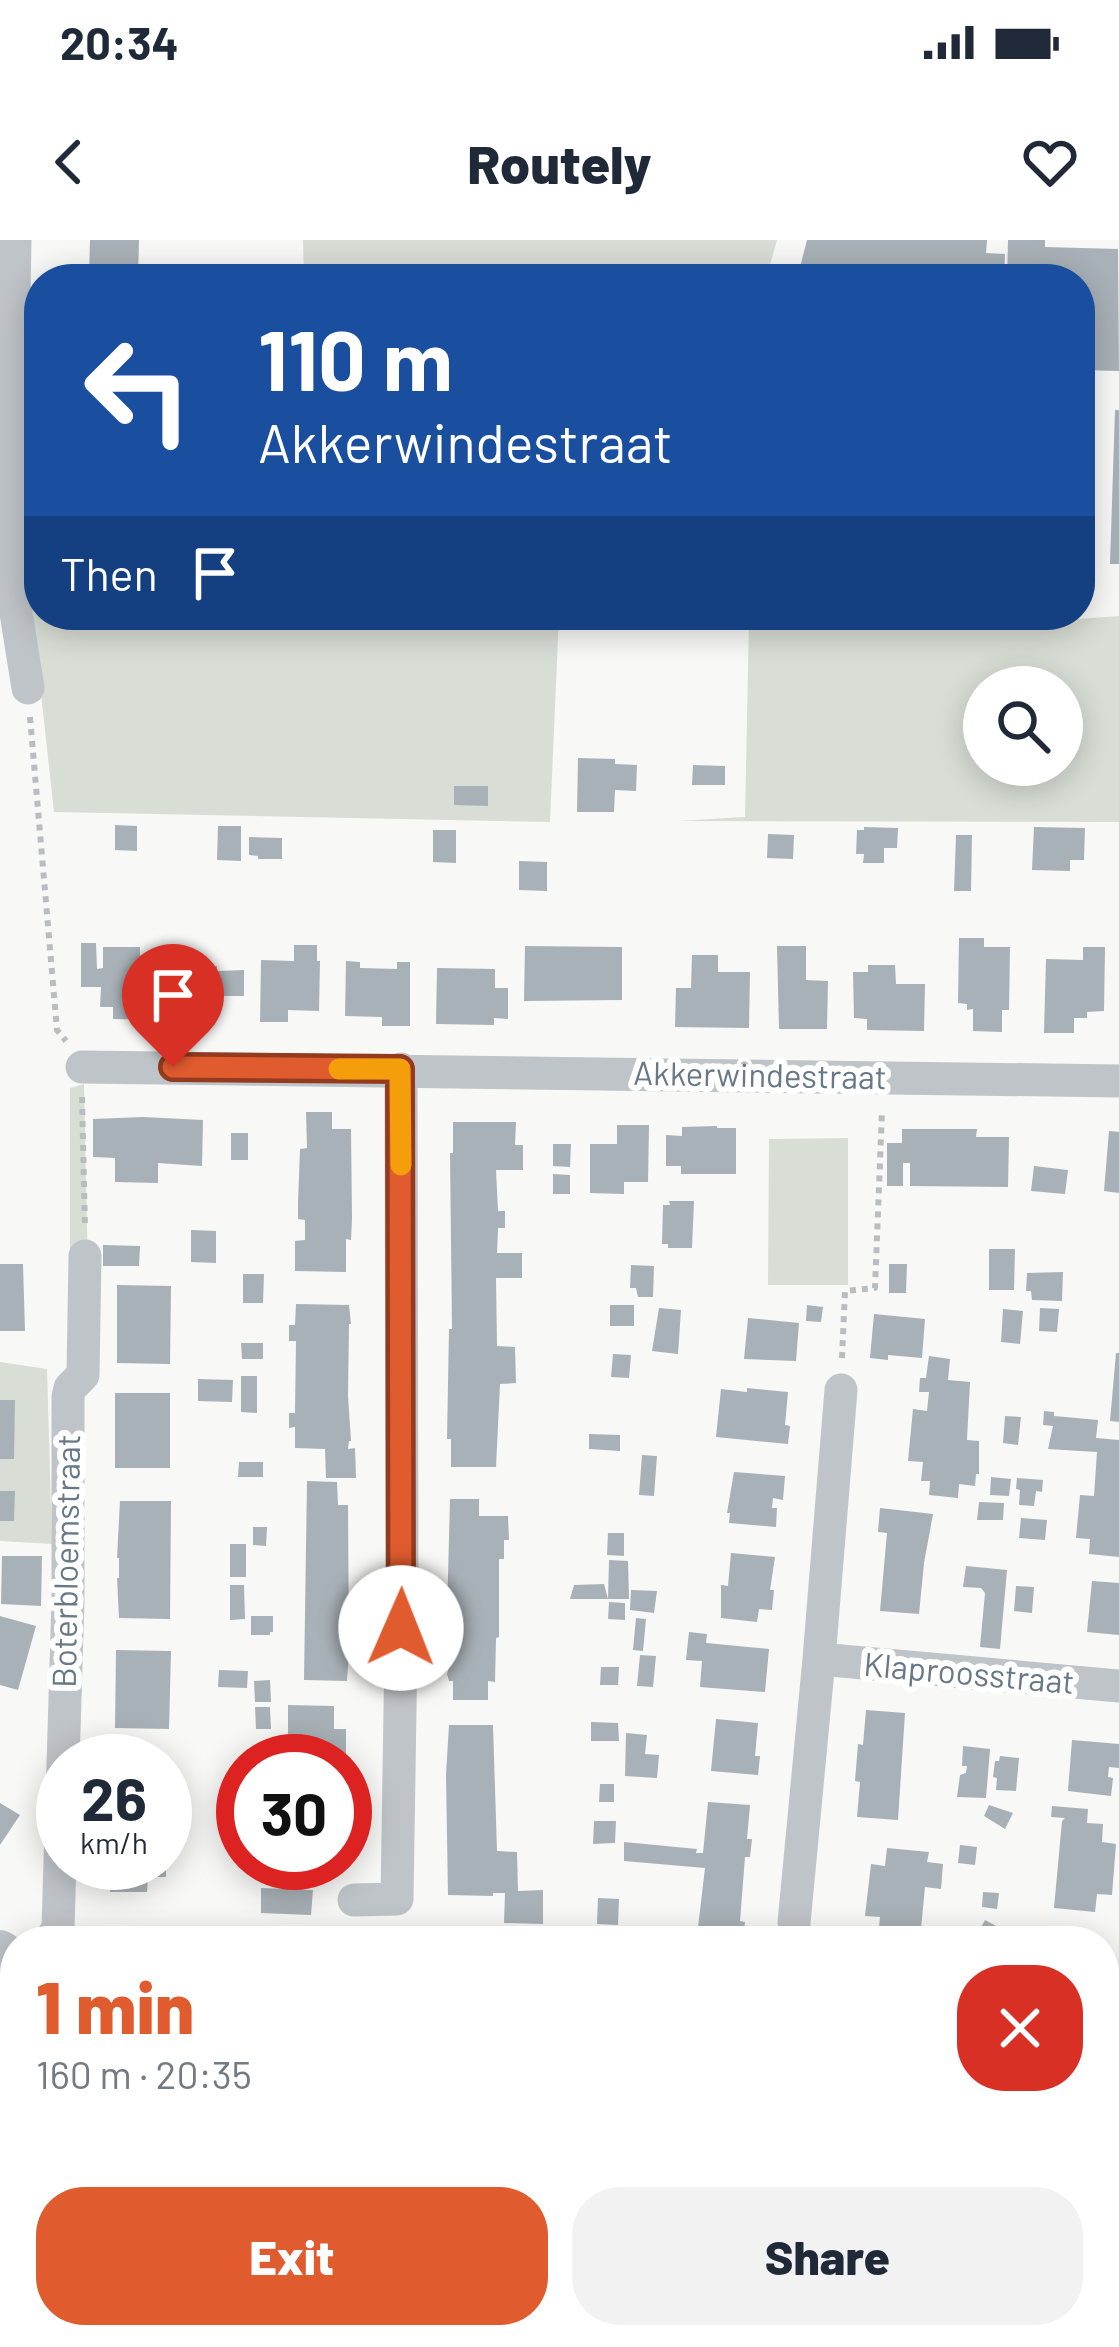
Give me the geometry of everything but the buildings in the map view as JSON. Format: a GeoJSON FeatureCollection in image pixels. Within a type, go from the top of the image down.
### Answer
{"type":"FeatureCollection","features":[{"type":"Feature","properties":{"kind":"street"},"geometry":{"type":"LineString","coordinates":[[15,240],[6,580],[28,688]]}},
{"type":"Feature","properties":{"kind":"street","name":"Akkerwindestraat"},"geometry":{"type":"LineString","coordinates":[[82,1066],[1119,1081]]}},
{"type":"Feature","properties":{"kind":"street"},"geometry":{"type":"LineString","coordinates":[[354,1900],[397,1899],[402,1583],[400,1069]]}},
{"type":"Feature","properties":{"kind":"street","name":"Boterbloemstraat"},"geometry":{"type":"LineString","coordinates":[[58,1926],[68,1600],[68,1397],[83,1375],[85,1256]]}},
{"type":"Feature","properties":{"kind":"street","name":"Klaproosstraat"},"geometry":{"type":"LineString","coordinates":[[794,1923],[841,1390]]}},
{"type":"Feature","properties":{"kind":"street","name":"Klaproosstraat"},"geometry":{"type":"LineString","coordinates":[[820,1659],[1119,1686]]}},
{"type":"Feature","properties":{"kind":"path"},"geometry":{"type":"LineString","coordinates":[[28,688],[57,1030],[82,1066],[85,1256]]}},
{"type":"Feature","properties":{"kind":"path"},"geometry":{"type":"LineString","coordinates":[[841,1390],[844,1291],[875,1288],[883,1077]]}},
{"type":"Feature","properties":{"kind":"shaded area"},"geometry":{"type":"Polygon","coordinates":[[[303,240],[777,240],[770,264],[304,264],[303,240]]]}},
{"type":"Feature","properties":{"kind":"shaded area"},"geometry":{"type":"Polygon","coordinates":[[[1119,616],[1119,822],[679,821],[745,817],[749,630],[1095,630],[1095,618],[1119,616]]]}},
{"type":"Feature","properties":{"kind":"shaded area"},"geometry":{"type":"Polygon","coordinates":[[[34,630],[558,630],[550,822],[54,812],[34,630]]]}},
{"type":"Feature","properties":{"kind":"shaded area"},"geometry":{"type":"Polygon","coordinates":[[[84,1084],[88,1274],[70,1273],[70,1088],[84,1084]]]}},
{"type":"Feature","properties":{"kind":"shaded area"},"geometry":{"type":"Polygon","coordinates":[[[848,1138],[848,1285],[768,1285],[769,1139],[848,1138]]]}},
{"type":"Feature","properties":{"kind":"shaded area"},"geometry":{"type":"Polygon","coordinates":[[[0,1362],[47,1369],[52,1544],[0,1541],[0,1362]]]}},
{"type":"Feature","properties":{"kind":"slow traffic"},"geometry":{"type":"LineString","coordinates":[[339,1069],[400,1069],[401,1165]]}},
{"type":"Feature","properties":{"kind":"route"},"geometry":{"type":"LineString","coordinates":[[173,1067],[400,1069],[401,1628]]}}]}
